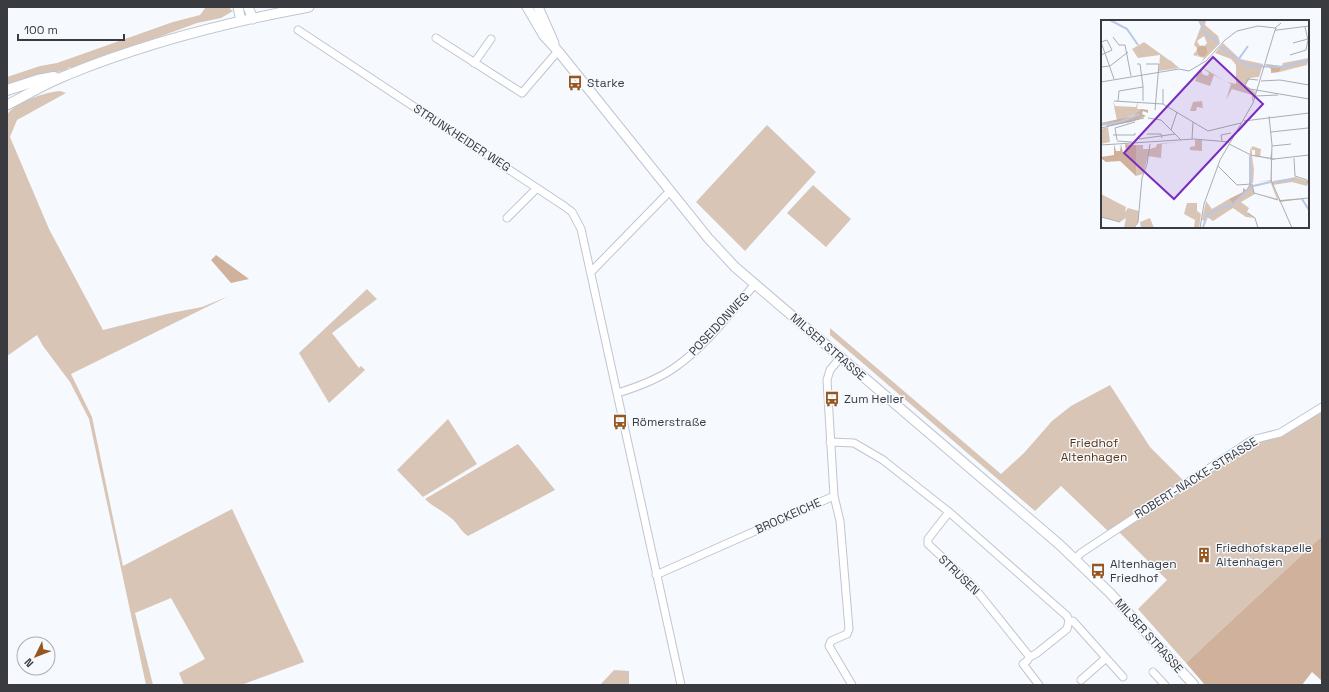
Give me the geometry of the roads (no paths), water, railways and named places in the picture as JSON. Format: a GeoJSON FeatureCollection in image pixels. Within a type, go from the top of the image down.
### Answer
{"type":"FeatureCollection","features":[{"type":"Feature","properties":{"kind":"main road"},"geometry":{"type":"LineString","coordinates":[[238,7],[241,21]]}},
{"type":"Feature","properties":{"kind":"main road"},"geometry":{"type":"LineString","coordinates":[[248,7],[253,19]]}},
{"type":"Feature","properties":{"kind":"main road"},"geometry":{"type":"LineString","coordinates":[[7,105],[66,75],[172,40],[241,21],[309,7]]}},
{"type":"Feature","properties":{"kind":"main road","name":"MILSER STRASSE"},"geometry":{"type":"LineString","coordinates":[[528,7],[544,36],[558,51],[708,238],[755,284],[1075,559],[1110,593],[1194,685]]}},
{"type":"Feature","properties":{"kind":"main road","name":"MILSER STRASSE"},"geometry":{"type":"LineString","coordinates":[[538,7],[558,51]]}},
{"type":"Feature","properties":{"kind":"main road"},"geometry":{"type":"LineString","coordinates":[[7,90],[38,80],[66,75]]}},
{"type":"Feature","properties":{"kind":"main road"},"geometry":{"type":"LineString","coordinates":[[7,98],[54,77]]}},
{"type":"Feature","properties":{"kind":"street","name":"STRUNKHEIDER WEG"},"geometry":{"type":"LineString","coordinates":[[298,30],[568,209],[577,219],[591,272]]}},
{"type":"Feature","properties":{"kind":"street"},"geometry":{"type":"LineString","coordinates":[[436,38],[522,94],[558,51]]}},
{"type":"Feature","properties":{"kind":"street"},"geometry":{"type":"LineString","coordinates":[[474,63],[491,39]]}},
{"type":"Feature","properties":{"kind":"street"},"geometry":{"type":"LineString","coordinates":[[507,218],[537,188]]}},
{"type":"Feature","properties":{"kind":"street"},"geometry":{"type":"LineString","coordinates":[[670,191],[591,272],[681,685]]}},
{"type":"Feature","properties":{"kind":"street","name":"POSEIDONWEG"},"geometry":{"type":"LineString","coordinates":[[618,393],[659,377],[685,360],[708,339],[755,284]]}},
{"type":"Feature","properties":{"kind":"street","name":"BROCKEICHE"},"geometry":{"type":"LineString","coordinates":[[656,575],[834,496],[827,380],[830,370],[840,358]]}},
{"type":"Feature","properties":{"kind":"street","name":"ROBERT-NACKE-STRASSE"},"geometry":{"type":"LineString","coordinates":[[1075,559],[1081,553],[1252,440],[1280,433],[1322,408]]}},
{"type":"Feature","properties":{"kind":"street"},"geometry":{"type":"LineString","coordinates":[[830,442],[854,443],[914,483],[1065,613],[1069,621],[1067,629],[1037,653],[1029,656],[1028,660],[1023,664],[1039,685]]}},
{"type":"Feature","properties":{"kind":"street"},"geometry":{"type":"LineString","coordinates":[[834,496],[840,521],[849,629],[847,634],[831,641],[829,646],[852,685]]}},
{"type":"Feature","properties":{"kind":"street","name":"STRUSEN"},"geometry":{"type":"LineString","coordinates":[[949,512],[928,539],[928,544],[972,585],[1029,656]]}},
{"type":"Feature","properties":{"kind":"street"},"geometry":{"type":"LineString","coordinates":[[1069,621],[1073,621],[1123,677]]}},
{"type":"Feature","properties":{"kind":"street"},"geometry":{"type":"LineString","coordinates":[[1081,680],[1106,658]]}},
{"type":"Feature","properties":{"kind":"street"},"geometry":{"type":"LineString","coordinates":[[1153,672],[1165,685]]}},
{"type":"Feature","properties":{"kind":"place","name":"Starke"},"geometry":{"type":"Point","coordinates":[575,83]}},
{"type":"Feature","properties":{"kind":"place","name":"Zum Heller"},"geometry":{"type":"Point","coordinates":[832,399]}},
{"type":"Feature","properties":{"kind":"place","name":"Römerstraße"},"geometry":{"type":"Point","coordinates":[620,422]}},
{"type":"Feature","properties":{"kind":"place","name":"Friedhofskapelle Altenhagen"},"geometry":{"type":"Point","coordinates":[1204,555]}},
{"type":"Feature","properties":{"kind":"place","name":"Altenhagen Friedhof"},"geometry":{"type":"Point","coordinates":[1098,571]}},
{"type":"Feature","properties":{"kind":"park label","name":"Friedhof Altenhagen"},"geometry":{"type":"Point","coordinates":[1094,450]}}]}
